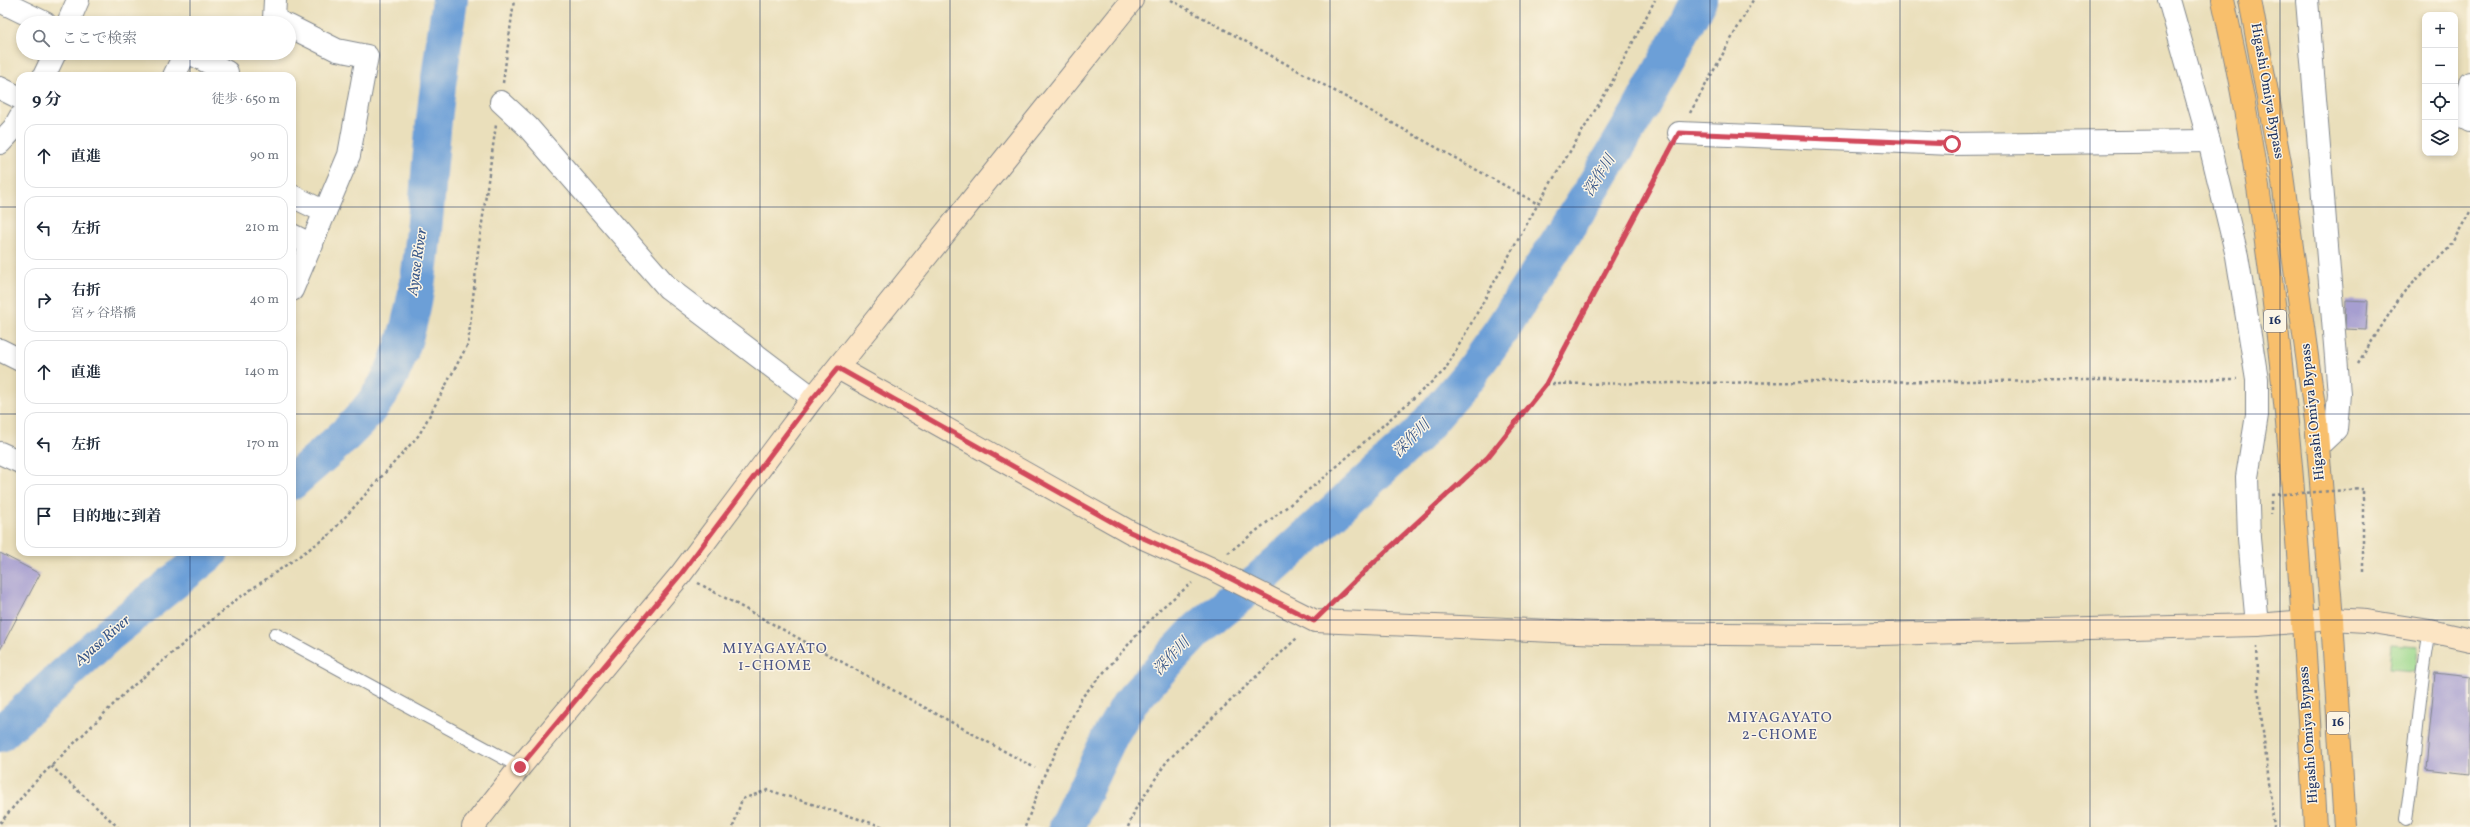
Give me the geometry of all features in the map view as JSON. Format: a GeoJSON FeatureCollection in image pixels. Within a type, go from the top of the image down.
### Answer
{"type":"FeatureCollection","features":[{"type":"Feature","properties":{"kind":"highway","name":"Higashi Omiya Bypass"},"geometry":{"type":"LineString","coordinates":[[2223,0],[2255,172],[2273,301],[2288,445],[2302,620],[2315,827]]}},
{"type":"Feature","properties":{"kind":"highway","name":"Higashi Omiya Bypass"},"geometry":{"type":"LineString","coordinates":[[2250,0],[2281,168],[2319,445],[2345,827]]}},
{"type":"Feature","properties":{"kind":"street"},"geometry":{"type":"LineString","coordinates":[[71,16],[78,0]]}},
{"type":"Feature","properties":{"kind":"street"},"geometry":{"type":"LineString","coordinates":[[274,16],[275,0]]}},
{"type":"Feature","properties":{"kind":"street"},"geometry":{"type":"LineString","coordinates":[[473,827],[520,767],[681,574],[813,398],[1132,0]]}},
{"type":"Feature","properties":{"kind":"street"},"geometry":{"type":"LineString","coordinates":[[2169,0],[2208,141],[2237,256],[2256,379],[2257,415],[2247,477],[2249,538],[2257,626]]}},
{"type":"Feature","properties":{"kind":"street"},"geometry":{"type":"LineString","coordinates":[[2307,0],[2339,394],[2336,429],[2319,445]]}},
{"type":"Feature","properties":{"kind":"street"},"geometry":{"type":"LineString","coordinates":[[0,1],[31,16]]}},
{"type":"Feature","properties":{"kind":"street"},"geometry":{"type":"LineString","coordinates":[[296,30],[337,50],[367,56],[349,154],[296,281]]}},
{"type":"Feature","properties":{"kind":"street"},"geometry":{"type":"LineString","coordinates":[[46,72],[52,60]]}},
{"type":"Feature","properties":{"kind":"street"},"geometry":{"type":"LineString","coordinates":[[176,72],[182,60]]}},
{"type":"Feature","properties":{"kind":"street"},"geometry":{"type":"LineString","coordinates":[[204,60],[227,72]]}},
{"type":"Feature","properties":{"kind":"street"},"geometry":{"type":"LineString","coordinates":[[2470,83],[2459,115],[2470,121]]}},
{"type":"Feature","properties":{"kind":"street"},"geometry":{"type":"LineString","coordinates":[[0,88],[16,96]]}},
{"type":"Feature","properties":{"kind":"street"},"geometry":{"type":"LineString","coordinates":[[501,102],[528,126],[668,288],[813,398]]}},
{"type":"Feature","properties":{"kind":"street"},"geometry":{"type":"LineString","coordinates":[[1679,133],[1952,144],[2208,141]]}},
{"type":"Feature","properties":{"kind":"street"},"geometry":{"type":"LineString","coordinates":[[296,198],[325,212]]}},
{"type":"Feature","properties":{"kind":"street"},"geometry":{"type":"LineString","coordinates":[[296,237],[312,245]]}},
{"type":"Feature","properties":{"kind":"street"},"geometry":{"type":"LineString","coordinates":[[0,350],[16,358]]}},
{"type":"Feature","properties":{"kind":"street"},"geometry":{"type":"LineString","coordinates":[[838,368],[1130,532],[1210,568],[1314,621],[1592,633],[1837,635],[2257,626],[2302,620],[2332,619],[2366,621],[2430,631],[2470,640]]}},
{"type":"Feature","properties":{"kind":"street"},"geometry":{"type":"LineString","coordinates":[[0,453],[16,460]]}},
{"type":"Feature","properties":{"kind":"lane"},"geometry":{"type":"LineString","coordinates":[[2406,819],[2412,779],[2421,680],[2430,631]]}},
{"type":"Feature","properties":{"kind":"lane"},"geometry":{"type":"LineString","coordinates":[[275,634],[520,767]]}},
{"type":"Feature","properties":{"kind":"path"},"geometry":{"type":"LineString","coordinates":[[0,823],[51,766],[128,690],[224,610],[328,536],[419,435],[468,344],[480,235],[501,102],[514,0]]}},
{"type":"Feature","properties":{"kind":"path"},"geometry":{"type":"LineString","coordinates":[[1171,0],[1538,204]]}},
{"type":"Feature","properties":{"kind":"path"},"geometry":{"type":"LineString","coordinates":[[1025,827],[1045,773],[1082,697],[1159,610],[1326,477],[1445,370],[1538,204],[1611,84],[1655,0]]}},
{"type":"Feature","properties":{"kind":"path"},"geometry":{"type":"LineString","coordinates":[[1128,827],[1135,810],[1167,760],[1372,564],[1488,457],[1546,384],[1679,133],[1753,0]]}},
{"type":"Feature","properties":{"kind":"path"},"geometry":{"type":"LineString","coordinates":[[2356,367],[2402,294],[2449,248],[2470,212]]}},
{"type":"Feature","properties":{"kind":"path"},"geometry":{"type":"LineString","coordinates":[[1546,384],[2256,379]]}},
{"type":"Feature","properties":{"kind":"path"},"geometry":{"type":"LineString","coordinates":[[2271,495],[2363,488],[2362,572]]}},
{"type":"Feature","properties":{"kind":"path"},"geometry":{"type":"LineString","coordinates":[[681,574],[1035,768]]}},
{"type":"Feature","properties":{"kind":"path"},"geometry":{"type":"LineString","coordinates":[[2257,626],[2259,696],[2274,827]]}},
{"type":"Feature","properties":{"kind":"path"},"geometry":{"type":"LineString","coordinates":[[51,766],[118,827]]}},
{"type":"Feature","properties":{"kind":"path"},"geometry":{"type":"LineString","coordinates":[[733,827],[742,799],[768,790],[884,827]]}},
{"type":"Feature","properties":{"kind":"green space"},"geometry":{"type":"Polygon","coordinates":[[[2391,644],[2418,646],[2416,671],[2389,669],[2391,644]]]}},
{"type":"Feature","properties":{"kind":"building"},"geometry":{"type":"Polygon","coordinates":[[[2346,300],[2368,301],[2366,330],[2345,329],[2346,300]]]}},
{"type":"Feature","properties":{"kind":"building"},"geometry":{"type":"Polygon","coordinates":[[[0,553],[40,574],[0,650],[0,553]]]}},
{"type":"Feature","properties":{"kind":"building"},"geometry":{"type":"Polygon","coordinates":[[[2435,673],[2470,677],[2470,774],[2426,769],[2435,673]]]}},
{"type":"Feature","properties":{"kind":"waterway","name":"Ayase River"},"geometry":{"type":"LineString","coordinates":[[296,479],[339,441],[371,406],[380,394],[394,367],[405,338],[419,272],[442,53],[450,0]]}},
{"type":"Feature","properties":{"kind":"waterway","name":"深作川"},"geometry":{"type":"LineString","coordinates":[[1067,827],[1110,736],[1129,704],[1199,628],[1260,579],[1417,436],[1469,375],[1502,329],[1595,184],[1638,113],[1699,0]]}},
{"type":"Feature","properties":{"kind":"waterway","name":"Ayase River"},"geometry":{"type":"LineString","coordinates":[[0,734],[108,635],[206,556]]}},
{"type":"Feature","properties":{"kind":"district","name":"MIYAGAYATO 1-CHOME"},"geometry":{"type":"Point","coordinates":[775,658]}},
{"type":"Feature","properties":{"kind":"district","name":"MIYAGAYATO 2-CHOME"},"geometry":{"type":"Point","coordinates":[1780,726]}},
{"type":"Feature","properties":{"kind":"route"},"geometry":{"type":"LineString","coordinates":[[520,767],[681,574],[813,398],[838,368],[1130,532],[1210,568],[1314,621],[1372,564],[1488,457],[1546,384],[1679,133],[1952,144]]}}]}
